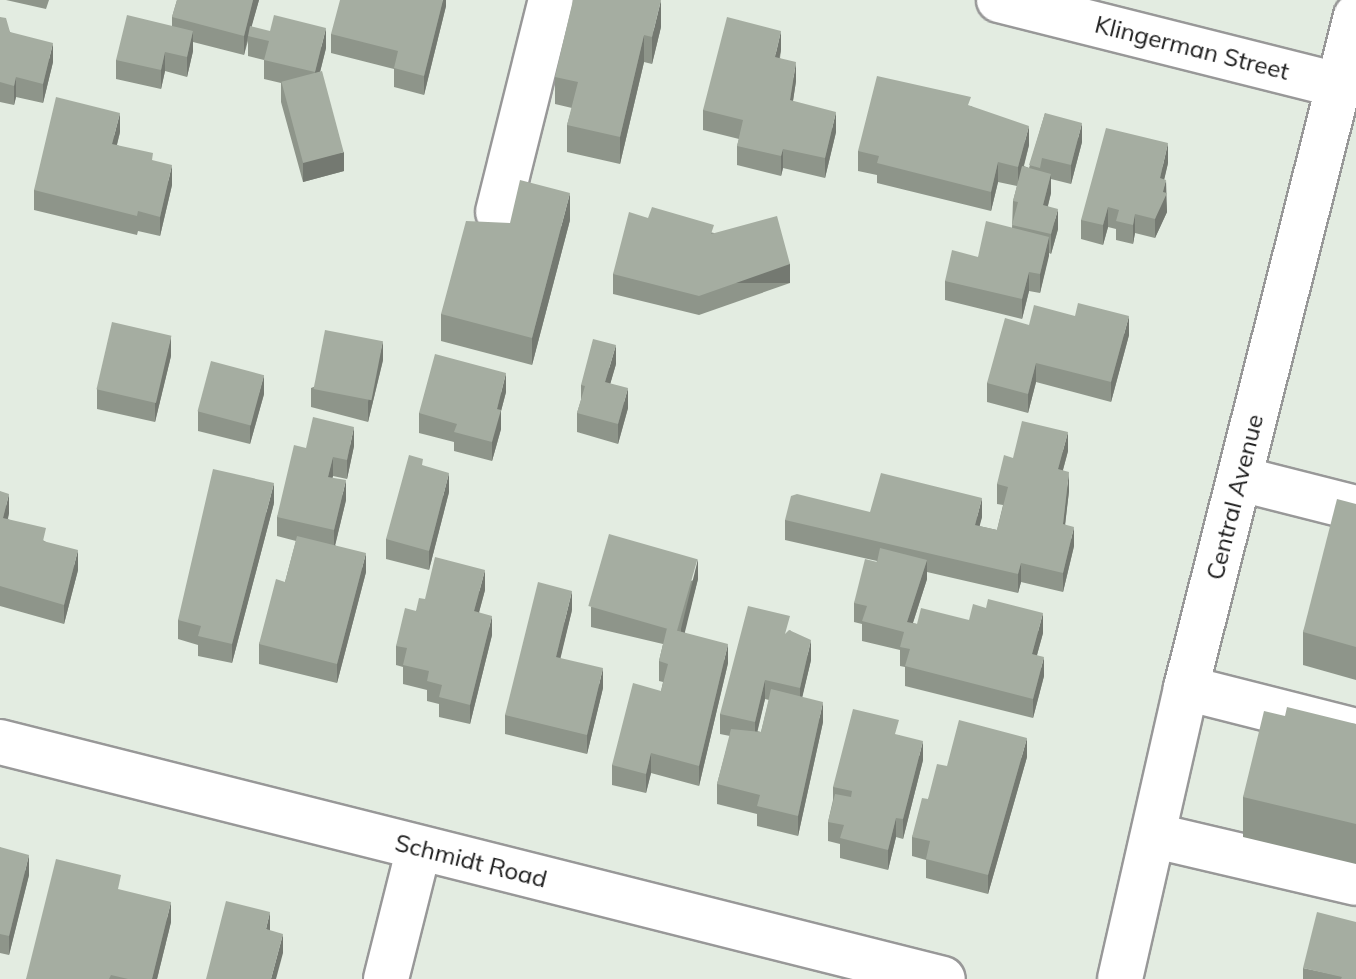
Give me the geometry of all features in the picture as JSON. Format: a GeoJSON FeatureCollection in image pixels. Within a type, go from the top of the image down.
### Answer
{"type":"FeatureCollection","features":[{"type":"Feature","properties":{"kind":"street"},"geometry":{"type":"LineString","coordinates":[[498,212],[551,0]]}},
{"type":"Feature","properties":{"kind":"street","name":"Klingerman Street"},"geometry":{"type":"LineString","coordinates":[[999,0],[1338,85]]}},
{"type":"Feature","properties":{"kind":"street","name":"Central Avenue"},"geometry":{"type":"LineString","coordinates":[[1120,979],[1156,836],[1186,688],[1356,16]]}},
{"type":"Feature","properties":{"kind":"street"},"geometry":{"type":"LineString","coordinates":[[1241,479],[1356,508]]}},
{"type":"Feature","properties":{"kind":"street"},"geometry":{"type":"LineString","coordinates":[[1186,688],[1356,731]]}},
{"type":"Feature","properties":{"kind":"street","name":"Schmidt Road"},"geometry":{"type":"LineString","coordinates":[[0,742],[943,979]]}},
{"type":"Feature","properties":{"kind":"street"},"geometry":{"type":"LineString","coordinates":[[1156,836],[1356,883]]}},
{"type":"Feature","properties":{"kind":"street"},"geometry":{"type":"LineString","coordinates":[[386,979],[419,848]]}},
{"type":"Feature","properties":{"kind":"building"},"geometry":{"type":"Polygon","coordinates":[[[177,0],[253,0],[244,36],[172,17],[177,0]]]}},
{"type":"Feature","properties":{"kind":"building"},"geometry":{"type":"Polygon","coordinates":[[[340,0],[443,0],[424,76],[394,68],[398,51],[331,34],[340,0]]]}},
{"type":"Feature","properties":{"kind":"building"},"geometry":{"type":"Polygon","coordinates":[[[573,0],[661,0],[652,37],[644,35],[620,137],[567,125],[578,82],[555,77],[573,0]]]}},
{"type":"Feature","properties":{"kind":"building"},"geometry":{"type":"Polygon","coordinates":[[[127,15],[193,31],[187,57],[165,52],[161,70],[116,60],[127,15]]]}},
{"type":"Feature","properties":{"kind":"building"},"geometry":{"type":"Polygon","coordinates":[[[274,15],[326,28],[315,72],[264,60],[269,41],[248,36],[250,26],[270,31],[274,15]]]}},
{"type":"Feature","properties":{"kind":"building"},"geometry":{"type":"Polygon","coordinates":[[[0,17],[6,18],[10,32],[53,43],[43,84],[16,77],[14,86],[0,82],[0,17]]]}},
{"type":"Feature","properties":{"kind":"building"},"geometry":{"type":"Polygon","coordinates":[[[727,17],[781,31],[775,57],[796,62],[790,100],[836,112],[825,158],[783,149],[781,156],[737,146],[743,120],[703,110],[727,17]]]}},
{"type":"Feature","properties":{"kind":"building"},"geometry":{"type":"Polygon","coordinates":[[[322,71],[344,152],[303,163],[281,82],[322,71]]]}},
{"type":"Feature","properties":{"kind":"building"},"geometry":{"type":"Polygon","coordinates":[[[877,76],[971,97],[968,105],[1029,126],[1018,167],[998,162],[991,192],[877,163],[879,156],[858,151],[877,76]]]}},
{"type":"Feature","properties":{"kind":"building"},"geometry":{"type":"Polygon","coordinates":[[[56,97],[120,113],[112,144],[153,153],[152,160],[172,165],[160,217],[138,211],[137,216],[34,190],[56,97]]]}},
{"type":"Feature","properties":{"kind":"building"},"geometry":{"type":"Polygon","coordinates":[[[1045,113],[1082,123],[1071,165],[1042,158],[1040,168],[1029,165],[1045,113]]]}},
{"type":"Feature","properties":{"kind":"building"},"geometry":{"type":"Polygon","coordinates":[[[1106,128],[1168,143],[1160,178],[1166,180],[1163,192],[1167,193],[1155,219],[1135,214],[1133,225],[1116,221],[1119,210],[1108,207],[1103,225],[1081,220],[1106,128]]]}},
{"type":"Feature","properties":{"kind":"building"},"geometry":{"type":"Polygon","coordinates":[[[1022,166],[1051,174],[1043,205],[1058,209],[1051,234],[1012,225],[1018,202],[1013,201],[1022,166]]]}},
{"type":"Feature","properties":{"kind":"building"},"geometry":{"type":"Polygon","coordinates":[[[520,180],[570,193],[532,338],[441,314],[466,221],[510,223],[520,180]]]}},
{"type":"Feature","properties":{"kind":"building"},"geometry":{"type":"Polygon","coordinates":[[[652,207],[714,225],[711,234],[777,216],[790,264],[699,296],[613,274],[629,212],[648,218],[652,207]]]}},
{"type":"Feature","properties":{"kind":"building"},"geometry":{"type":"Polygon","coordinates":[[[986,221],[1049,237],[1040,274],[1029,272],[1022,299],[945,281],[952,250],[978,257],[986,221]]]}},
{"type":"Feature","properties":{"kind":"building"},"geometry":{"type":"Polygon","coordinates":[[[1078,303],[1129,316],[1111,382],[1036,363],[1028,394],[987,383],[1005,318],[1029,325],[1034,305],[1075,316],[1078,303]]]}},
{"type":"Feature","properties":{"kind":"building"},"geometry":{"type":"Polygon","coordinates":[[[112,322],[171,336],[156,403],[96,389],[112,322]]]}},
{"type":"Feature","properties":{"kind":"building"},"geometry":{"type":"Polygon","coordinates":[[[325,330],[383,341],[371,400],[314,389],[325,330]]]}},
{"type":"Feature","properties":{"kind":"building"},"geometry":{"type":"Polygon","coordinates":[[[593,339],[616,345],[605,382],[628,388],[618,424],[577,413],[593,339]]]}},
{"type":"Feature","properties":{"kind":"building"},"geometry":{"type":"Polygon","coordinates":[[[435,354],[506,373],[497,409],[501,410],[492,442],[454,432],[457,424],[419,413],[435,354]]]}},
{"type":"Feature","properties":{"kind":"building"},"geometry":{"type":"Polygon","coordinates":[[[211,361],[264,375],[251,425],[198,411],[211,361]]]}},
{"type":"Feature","properties":{"kind":"building"},"geometry":{"type":"Polygon","coordinates":[[[313,417],[354,427],[347,460],[333,457],[328,477],[346,480],[334,530],[277,517],[294,445],[306,448],[313,417]]]}},
{"type":"Feature","properties":{"kind":"building"},"geometry":{"type":"Polygon","coordinates":[[[1022,421],[1068,432],[1058,469],[1069,472],[1063,524],[1074,527],[1063,573],[1021,563],[1018,574],[785,520],[791,496],[797,494],[870,512],[881,473],[982,498],[975,525],[997,530],[1008,487],[997,484],[1004,455],[1013,458],[1022,421]]]}},
{"type":"Feature","properties":{"kind":"building"},"geometry":{"type":"Polygon","coordinates":[[[409,455],[423,459],[422,465],[449,473],[429,551],[386,539],[409,455]]]}},
{"type":"Feature","properties":{"kind":"building"},"geometry":{"type":"Polygon","coordinates":[[[213,469],[274,483],[232,644],[198,636],[201,626],[178,620],[213,469]]]}},
{"type":"Feature","properties":{"kind":"building"},"geometry":{"type":"Polygon","coordinates":[[[0,491],[9,494],[3,518],[46,528],[43,541],[78,550],[64,605],[0,586],[0,491]]]}},
{"type":"Feature","properties":{"kind":"building"},"geometry":{"type":"Polygon","coordinates":[[[1337,499],[1356,504],[1356,647],[1303,632],[1337,499]]]}},
{"type":"Feature","properties":{"kind":"building"},"geometry":{"type":"Polygon","coordinates":[[[609,534],[697,559],[677,631],[588,606],[609,534]]]}},
{"type":"Feature","properties":{"kind":"building"},"geometry":{"type":"Polygon","coordinates":[[[297,536],[366,553],[337,664],[259,644],[276,579],[285,582],[297,536]]]}},
{"type":"Feature","properties":{"kind":"building"},"geometry":{"type":"Polygon","coordinates":[[[880,548],[927,560],[907,622],[917,624],[921,608],[969,620],[973,604],[986,608],[988,599],[1043,613],[1032,654],[1044,657],[1033,699],[905,666],[910,649],[900,647],[904,632],[862,621],[867,606],[854,603],[865,559],[877,562],[880,548]]]}},
{"type":"Feature","properties":{"kind":"building"},"geometry":{"type":"Polygon","coordinates":[[[435,557],[485,570],[474,611],[492,616],[470,705],[439,697],[442,685],[427,681],[429,671],[403,665],[407,648],[396,646],[405,608],[416,611],[419,598],[425,599],[435,557]]]}},
{"type":"Feature","properties":{"kind":"building"},"geometry":{"type":"Polygon","coordinates":[[[538,582],[572,591],[556,657],[603,668],[587,735],[505,715],[538,582]]]}},
{"type":"Feature","properties":{"kind":"building"},"geometry":{"type":"Polygon","coordinates":[[[748,606],[790,616],[785,634],[789,630],[811,640],[800,688],[765,680],[755,722],[720,714],[748,606]]]}},
{"type":"Feature","properties":{"kind":"building"},"geometry":{"type":"Polygon","coordinates":[[[667,628],[728,644],[699,766],[651,753],[646,774],[612,765],[633,683],[661,691],[668,664],[659,661],[667,628]]]}},
{"type":"Feature","properties":{"kind":"building"},"geometry":{"type":"Polygon","coordinates":[[[771,689],[823,702],[798,816],[757,806],[760,795],[717,784],[731,729],[761,732],[771,689]]]}},
{"type":"Feature","properties":{"kind":"building"},"geometry":{"type":"Polygon","coordinates":[[[1287,707],[1356,724],[1356,824],[1243,797],[1264,711],[1285,716],[1287,707]]]}},
{"type":"Feature","properties":{"kind":"building"},"geometry":{"type":"Polygon","coordinates":[[[853,709],[899,720],[895,734],[923,741],[903,819],[896,818],[888,850],[840,838],[844,825],[828,822],[835,794],[851,797],[852,791],[833,787],[853,709]]]}},
{"type":"Feature","properties":{"kind":"building"},"geometry":{"type":"Polygon","coordinates":[[[959,720],[1027,738],[988,875],[926,859],[930,841],[912,837],[922,798],[928,799],[937,764],[947,766],[959,720]]]}},
{"type":"Feature","properties":{"kind":"building"},"geometry":{"type":"Polygon","coordinates":[[[0,847],[29,855],[9,936],[0,934],[0,847]]]}},
{"type":"Feature","properties":{"kind":"building"},"geometry":{"type":"Polygon","coordinates":[[[56,859],[121,875],[118,889],[171,902],[152,979],[111,975],[109,979],[26,979],[56,859]]]}},
{"type":"Feature","properties":{"kind":"building"},"geometry":{"type":"Polygon","coordinates":[[[226,901],[270,912],[266,929],[283,934],[271,979],[206,979],[226,901]]]}},
{"type":"Feature","properties":{"kind":"building"},"geometry":{"type":"Polygon","coordinates":[[[1317,912],[1356,922],[1356,979],[1341,979],[1303,968],[1317,912]]]}}]}
